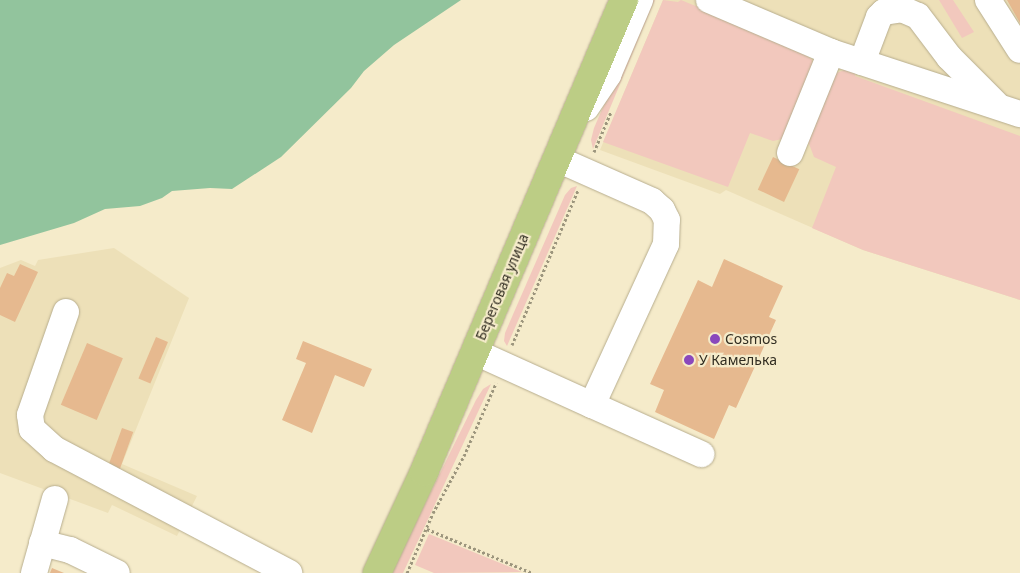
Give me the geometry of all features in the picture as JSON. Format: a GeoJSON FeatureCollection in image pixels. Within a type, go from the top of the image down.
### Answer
{"type":"FeatureCollection","features":[{"type":"Feature","properties":{"kind":"main road","name":"Береговая улица"},"geometry":{"type":"LineString","coordinates":[[359,573],[408,465],[606,0]]}},
{"type":"Feature","properties":{"kind":"main road","name":"Береговая улица"},"geometry":{"type":"LineString","coordinates":[[377,573],[424,472],[624,0]]}},
{"type":"Feature","properties":{"kind":"lane"},"geometry":{"type":"LineString","coordinates":[[605,46],[640,0]]}},
{"type":"Feature","properties":{"kind":"lane"},"geometry":{"type":"LineString","coordinates":[[592,405],[666,244],[668,232],[662,210],[652,201],[586,172],[561,149],[608,75],[640,0]]}},
{"type":"Feature","properties":{"kind":"lane"},"geometry":{"type":"LineString","coordinates":[[709,0],[831,52],[1010,112]]}},
{"type":"Feature","properties":{"kind":"lane"},"geometry":{"type":"LineString","coordinates":[[988,0],[1020,50]]}},
{"type":"Feature","properties":{"kind":"lane"},"geometry":{"type":"LineString","coordinates":[[862,62],[879,17],[884,12],[892,9],[902,9],[918,16],[949,57],[1010,112]]}},
{"type":"Feature","properties":{"kind":"lane"},"geometry":{"type":"LineString","coordinates":[[790,153],[831,52]]}},
{"type":"Feature","properties":{"kind":"lane"},"geometry":{"type":"LineString","coordinates":[[929,85],[949,57]]}},
{"type":"Feature","properties":{"kind":"lane"},"geometry":{"type":"LineString","coordinates":[[66,312],[30,415],[32,429],[54,448],[289,573]]}},
{"type":"Feature","properties":{"kind":"lane"},"geometry":{"type":"LineString","coordinates":[[475,352],[701,454]]}},
{"type":"Feature","properties":{"kind":"lane"},"geometry":{"type":"LineString","coordinates":[[34,573],[55,499]]}},
{"type":"Feature","properties":{"kind":"lane"},"geometry":{"type":"LineString","coordinates":[[42,543],[70,550],[117,573]]}},
{"type":"Feature","properties":{"kind":"path"},"geometry":{"type":"LineString","coordinates":[[407,573],[464,456],[612,108]]}},
{"type":"Feature","properties":{"kind":"path"},"geometry":{"type":"LineString","coordinates":[[427,529],[532,573]]}},
{"type":"Feature","properties":{"kind":"shaded area"},"geometry":{"type":"Polygon","coordinates":[[[0,0],[461,0],[394,45],[364,71],[351,88],[281,157],[232,189],[210,188],[172,191],[162,198],[140,206],[105,209],[74,223],[0,245],[0,0]]]}},
{"type":"Feature","properties":{"kind":"shaded area"},"geometry":{"type":"Polygon","coordinates":[[[649,0],[655,0],[593,149],[591,140],[594,128],[649,0]]]}},
{"type":"Feature","properties":{"kind":"shaded area"},"geometry":{"type":"Polygon","coordinates":[[[663,0],[1020,0],[1020,300],[863,250],[726,190],[720,194],[600,150],[663,0]]]}},
{"type":"Feature","properties":{"kind":"shaded area"},"geometry":{"type":"Polygon","coordinates":[[[663,0],[678,2],[681,0],[802,50],[812,60],[814,67],[782,139],[773,141],[750,133],[728,187],[603,142],[663,0]]]}},
{"type":"Feature","properties":{"kind":"shaded area"},"geometry":{"type":"Polygon","coordinates":[[[939,0],[953,0],[974,32],[962,38],[939,0]]]}},
{"type":"Feature","properties":{"kind":"shaded area"},"geometry":{"type":"Polygon","coordinates":[[[847,69],[856,71],[855,76],[1020,136],[1020,300],[863,250],[812,228],[836,167],[814,157],[806,136],[834,74],[847,69]]]}},
{"type":"Feature","properties":{"kind":"shaded area"},"geometry":{"type":"Polygon","coordinates":[[[577,186],[507,346],[504,341],[505,333],[565,195],[571,188],[577,186]]]}},
{"type":"Feature","properties":{"kind":"shaded area"},"geometry":{"type":"Polygon","coordinates":[[[114,248],[189,298],[122,464],[197,496],[177,536],[112,505],[108,513],[0,473],[0,268],[21,260],[35,266],[38,260],[114,248]]]}},
{"type":"Feature","properties":{"kind":"shaded area"},"geometry":{"type":"Polygon","coordinates":[[[491,384],[403,573],[391,573],[476,400],[483,389],[491,384]]]}},
{"type":"Feature","properties":{"kind":"shaded area"},"geometry":{"type":"Polygon","coordinates":[[[429,534],[522,572],[434,573],[415,565],[429,534]]]}},
{"type":"Feature","properties":{"kind":"building"},"geometry":{"type":"Polygon","coordinates":[[[1007,0],[1020,0],[1020,23],[1007,0]]]}},
{"type":"Feature","properties":{"kind":"building"},"geometry":{"type":"Polygon","coordinates":[[[773,157],[799,169],[784,202],[758,190],[773,157]]]}},
{"type":"Feature","properties":{"kind":"building","name":"Cosmos"},"geometry":{"type":"Polygon","coordinates":[[[724,259],[783,286],[769,317],[776,320],[736,408],[729,405],[714,439],[655,412],[664,390],[650,384],[698,280],[712,287],[724,259]]]}},
{"type":"Feature","properties":{"kind":"building"},"geometry":{"type":"Polygon","coordinates":[[[20,264],[38,272],[15,322],[0,315],[0,288],[7,273],[14,276],[20,264]]]}},
{"type":"Feature","properties":{"kind":"building"},"geometry":{"type":"Polygon","coordinates":[[[156,337],[168,342],[150,384],[138,378],[156,337]]]}},
{"type":"Feature","properties":{"kind":"building"},"geometry":{"type":"Polygon","coordinates":[[[303,341],[372,369],[364,387],[335,375],[312,433],[282,420],[306,363],[296,359],[303,341]]]}},
{"type":"Feature","properties":{"kind":"building"},"geometry":{"type":"Polygon","coordinates":[[[87,343],[123,358],[97,420],[61,405],[87,343]]]}},
{"type":"Feature","properties":{"kind":"building"},"geometry":{"type":"Polygon","coordinates":[[[122,428],[133,432],[120,470],[108,466],[122,428]]]}},
{"type":"Feature","properties":{"kind":"building"},"geometry":{"type":"Polygon","coordinates":[[[52,568],[64,573],[50,573],[52,568]]]}},
{"type":"Feature","properties":{"kind":"place","name":"Cosmos"},"geometry":{"type":"Point","coordinates":[715,339]}},
{"type":"Feature","properties":{"kind":"place","name":"У Камелька"},"geometry":{"type":"Point","coordinates":[689,360]}}]}
